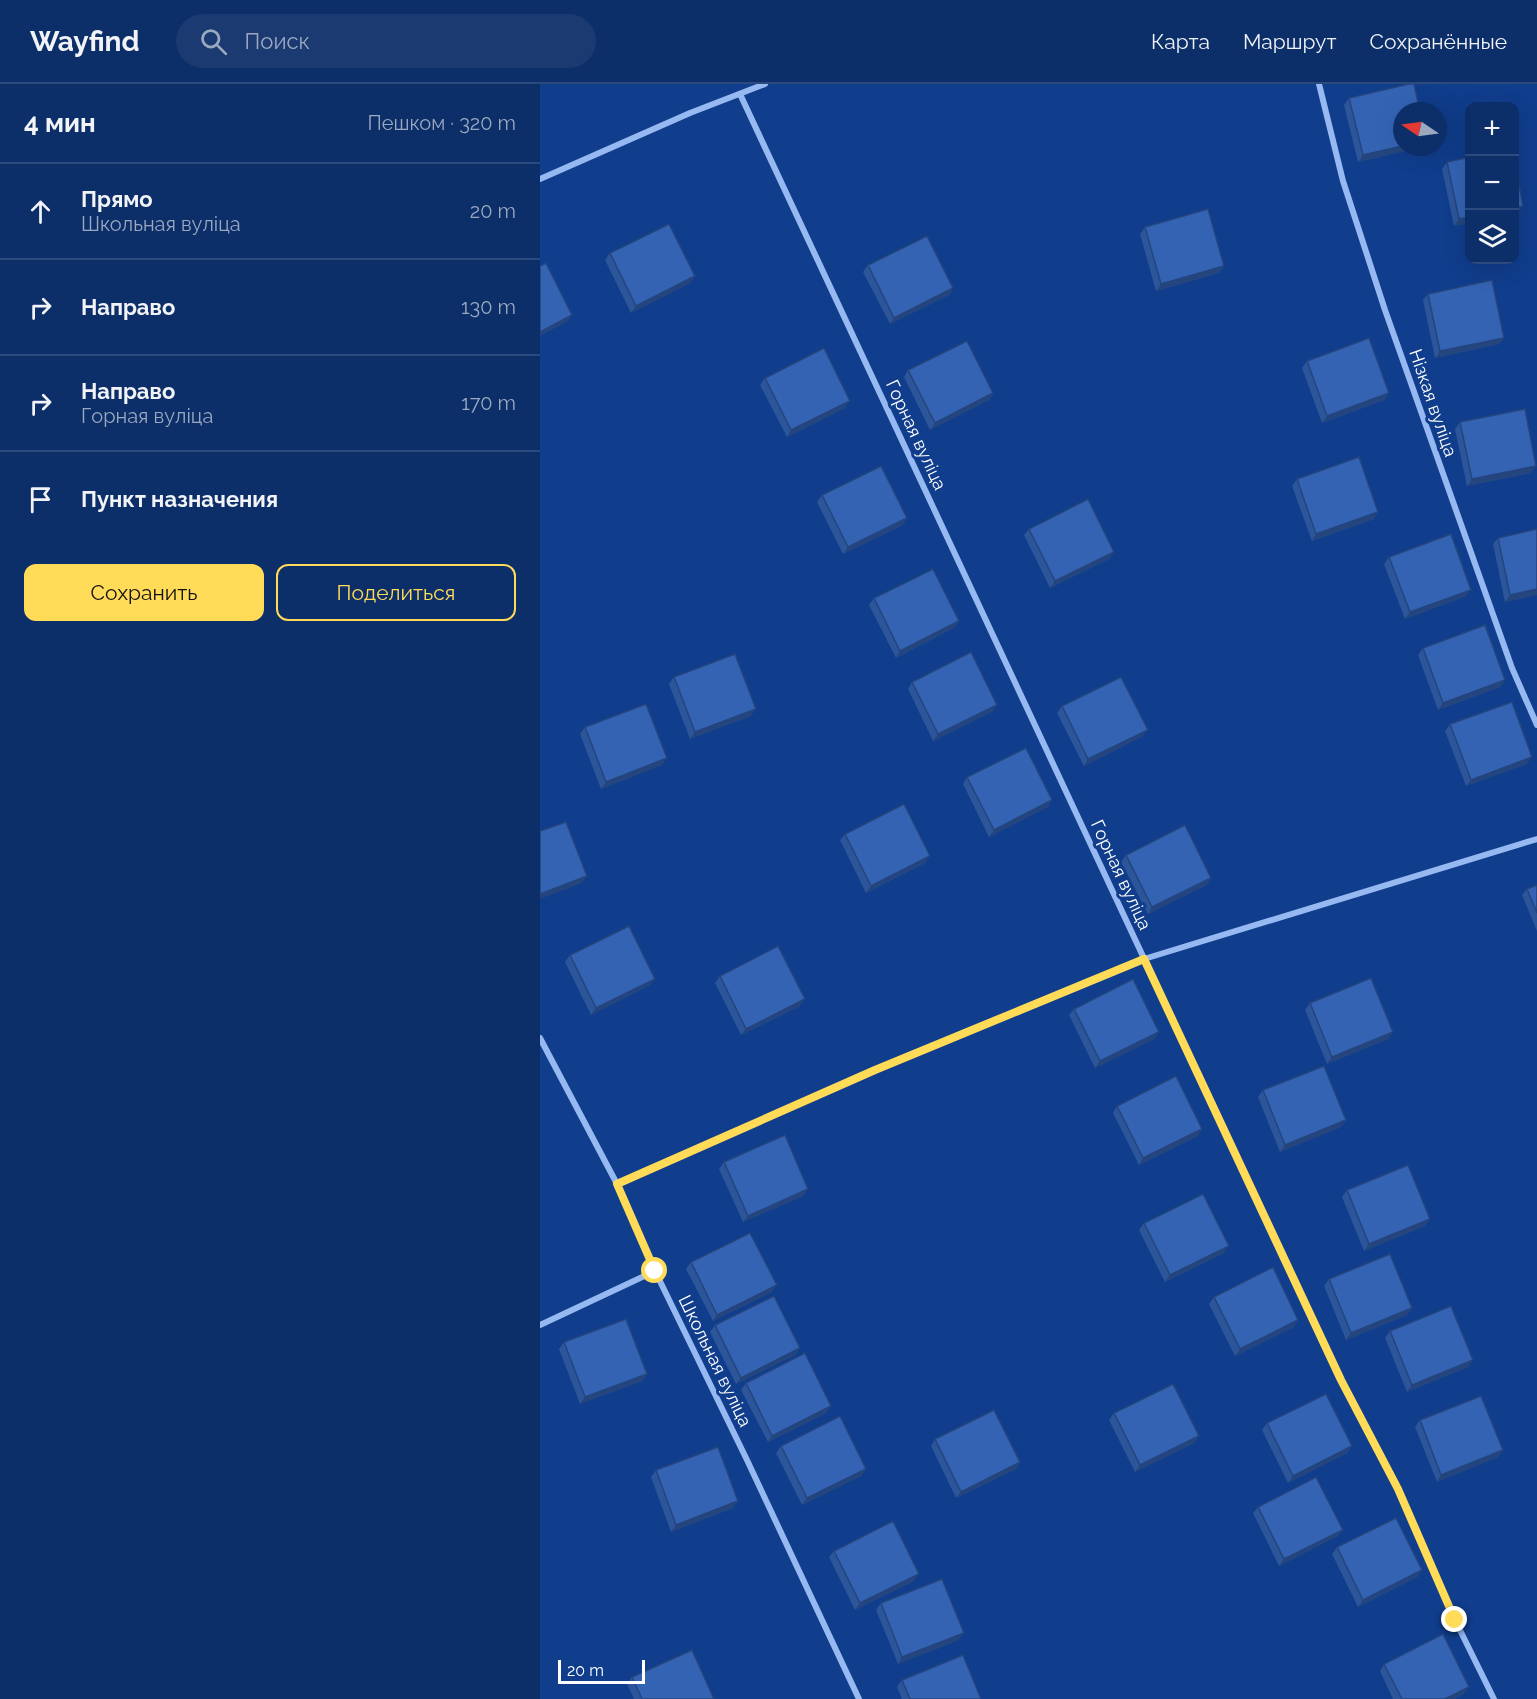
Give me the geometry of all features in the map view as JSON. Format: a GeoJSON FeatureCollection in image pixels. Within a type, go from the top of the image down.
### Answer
{"type":"FeatureCollection","features":[{"type":"Feature","properties":{"kind":"street"},"geometry":{"type":"LineString","coordinates":[[540,179],[690,113],[765,84]]}},
{"type":"Feature","properties":{"kind":"street","name":"Нізкая вуліца"},"geometry":{"type":"LineString","coordinates":[[1319,84],[1343,182],[1385,310],[1508,656],[1537,725]]}},
{"type":"Feature","properties":{"kind":"street","name":"Горная вуліца"},"geometry":{"type":"LineString","coordinates":[[740,94],[1341,1380],[1398,1489],[1455,1620],[1494,1699]]}},
{"type":"Feature","properties":{"kind":"street"},"geometry":{"type":"LineString","coordinates":[[617,1184],[875,1070],[1144,959],[1537,839]]}},
{"type":"Feature","properties":{"kind":"street","name":"Школьная вуліца"},"geometry":{"type":"LineString","coordinates":[[540,1038],[617,1184],[655,1271],[858,1697]]}},
{"type":"Feature","properties":{"kind":"street"},"geometry":{"type":"LineString","coordinates":[[540,1325],[655,1271]]}},
{"type":"Feature","properties":{"kind":"street"},"geometry":{"type":"LineString","coordinates":[[850,1699],[858,1697]]}},
{"type":"Feature","properties":{"kind":"building"},"geometry":{"type":"Polygon","coordinates":[[[1414,84],[1418,102],[1393,102],[1393,148],[1363,155],[1349,98],[1414,84]]]}},
{"type":"Feature","properties":{"kind":"building"},"geometry":{"type":"Polygon","coordinates":[[[1465,158],[1465,218],[1459,219],[1447,162],[1465,158]]]}},
{"type":"Feature","properties":{"kind":"building"},"geometry":{"type":"Polygon","coordinates":[[[1519,184],[1523,206],[1519,207],[1519,184]]]}},
{"type":"Feature","properties":{"kind":"building"},"geometry":{"type":"Polygon","coordinates":[[[1208,209],[1224,266],[1161,284],[1145,227],[1208,209]]]}},
{"type":"Feature","properties":{"kind":"building"},"geometry":{"type":"Polygon","coordinates":[[[669,224],[695,276],[636,306],[610,253],[669,224]]]}},
{"type":"Feature","properties":{"kind":"building"},"geometry":{"type":"Polygon","coordinates":[[[927,236],[953,288],[894,318],[868,265],[927,236]]]}},
{"type":"Feature","properties":{"kind":"building"},"geometry":{"type":"Polygon","coordinates":[[[546,263],[572,315],[540,332],[540,266],[546,263]]]}},
{"type":"Feature","properties":{"kind":"building"},"geometry":{"type":"Polygon","coordinates":[[[1492,280],[1504,338],[1440,351],[1428,294],[1492,280]]]}},
{"type":"Feature","properties":{"kind":"building"},"geometry":{"type":"Polygon","coordinates":[[[1369,338],[1389,393],[1327,416],[1307,361],[1369,338]]]}},
{"type":"Feature","properties":{"kind":"building"},"geometry":{"type":"Polygon","coordinates":[[[967,341],[993,393],[935,423],[908,370],[967,341]]]}},
{"type":"Feature","properties":{"kind":"building"},"geometry":{"type":"Polygon","coordinates":[[[824,348],[850,401],[791,430],[765,378],[824,348]]]}},
{"type":"Feature","properties":{"kind":"building"},"geometry":{"type":"Polygon","coordinates":[[[1525,409],[1536,466],[1472,479],[1460,422],[1525,409]]]}},
{"type":"Feature","properties":{"kind":"building"},"geometry":{"type":"Polygon","coordinates":[[[1359,457],[1378,512],[1316,534],[1297,479],[1359,457]]]}},
{"type":"Feature","properties":{"kind":"building"},"geometry":{"type":"Polygon","coordinates":[[[881,466],[907,518],[848,547],[822,495],[881,466]]]}},
{"type":"Feature","properties":{"kind":"building"},"geometry":{"type":"Polygon","coordinates":[[[1088,499],[1114,552],[1055,581],[1029,529],[1088,499]]]}},
{"type":"Feature","properties":{"kind":"building"},"geometry":{"type":"Polygon","coordinates":[[[1537,529],[1537,589],[1510,595],[1498,538],[1537,529]]]}},
{"type":"Feature","properties":{"kind":"building"},"geometry":{"type":"Polygon","coordinates":[[[1451,534],[1471,590],[1410,612],[1389,557],[1451,534]]]}},
{"type":"Feature","properties":{"kind":"building"},"geometry":{"type":"Polygon","coordinates":[[[933,569],[959,621],[900,651],[874,598],[933,569]]]}},
{"type":"Feature","properties":{"kind":"building"},"geometry":{"type":"Polygon","coordinates":[[[1485,625],[1505,680],[1443,703],[1423,648],[1485,625]]]}},
{"type":"Feature","properties":{"kind":"building"},"geometry":{"type":"Polygon","coordinates":[[[971,652],[997,705],[938,734],[912,682],[971,652]]]}},
{"type":"Feature","properties":{"kind":"building"},"geometry":{"type":"Polygon","coordinates":[[[735,654],[756,709],[695,732],[674,677],[735,654]]]}},
{"type":"Feature","properties":{"kind":"building"},"geometry":{"type":"Polygon","coordinates":[[[1121,677],[1148,730],[1088,759],[1062,706],[1121,677]]]}},
{"type":"Feature","properties":{"kind":"building"},"geometry":{"type":"Polygon","coordinates":[[[1512,702],[1532,757],[1471,780],[1450,724],[1512,702]]]}},
{"type":"Feature","properties":{"kind":"building"},"geometry":{"type":"Polygon","coordinates":[[[646,704],[667,758],[606,782],[585,727],[646,704]]]}},
{"type":"Feature","properties":{"kind":"building"},"geometry":{"type":"Polygon","coordinates":[[[1026,748],[1052,800],[994,830],[967,777],[1026,748]]]}},
{"type":"Feature","properties":{"kind":"building"},"geometry":{"type":"Polygon","coordinates":[[[904,804],[930,856],[871,886],[845,834],[904,804]]]}},
{"type":"Feature","properties":{"kind":"building"},"geometry":{"type":"Polygon","coordinates":[[[566,822],[587,876],[540,894],[540,831],[566,822]]]}},
{"type":"Feature","properties":{"kind":"building"},"geometry":{"type":"Polygon","coordinates":[[[1185,825],[1211,878],[1152,907],[1126,855],[1185,825]]]}},
{"type":"Feature","properties":{"kind":"building"},"geometry":{"type":"Polygon","coordinates":[[[1537,885],[1537,913],[1527,889],[1537,885]]]}},
{"type":"Feature","properties":{"kind":"building"},"geometry":{"type":"Polygon","coordinates":[[[629,926],[655,979],[596,1008],[570,955],[629,926]]]}},
{"type":"Feature","properties":{"kind":"building"},"geometry":{"type":"Polygon","coordinates":[[[778,946],[805,999],[746,1029],[720,976],[778,946]]]}},
{"type":"Feature","properties":{"kind":"building"},"geometry":{"type":"Polygon","coordinates":[[[1371,978],[1393,1032],[1332,1057],[1310,1003],[1371,978]]]}},
{"type":"Feature","properties":{"kind":"building"},"geometry":{"type":"Polygon","coordinates":[[[1133,979],[1159,1032],[1100,1061],[1074,1009],[1133,979]]]}},
{"type":"Feature","properties":{"kind":"building"},"geometry":{"type":"Polygon","coordinates":[[[1324,1066],[1346,1120],[1285,1145],[1263,1090],[1324,1066]]]}},
{"type":"Feature","properties":{"kind":"building"},"geometry":{"type":"Polygon","coordinates":[[[1176,1076],[1202,1129],[1143,1158],[1117,1106],[1176,1076]]]}},
{"type":"Feature","properties":{"kind":"building"},"geometry":{"type":"Polygon","coordinates":[[[785,1135],[808,1189],[748,1216],[724,1162],[785,1135]]]}},
{"type":"Feature","properties":{"kind":"building"},"geometry":{"type":"Polygon","coordinates":[[[1408,1165],[1430,1219],[1369,1244],[1347,1190],[1408,1165]]]}},
{"type":"Feature","properties":{"kind":"building"},"geometry":{"type":"Polygon","coordinates":[[[1203,1194],[1229,1246],[1170,1275],[1144,1223],[1203,1194]]]}},
{"type":"Feature","properties":{"kind":"building"},"geometry":{"type":"Polygon","coordinates":[[[750,1233],[777,1285],[717,1315],[691,1262],[750,1233]]]}},
{"type":"Feature","properties":{"kind":"building"},"geometry":{"type":"Polygon","coordinates":[[[1390,1254],[1412,1308],[1351,1333],[1329,1279],[1390,1254]]]}},
{"type":"Feature","properties":{"kind":"building"},"geometry":{"type":"Polygon","coordinates":[[[1273,1267],[1298,1320],[1240,1349],[1214,1297],[1273,1267]]]}},
{"type":"Feature","properties":{"kind":"building"},"geometry":{"type":"Polygon","coordinates":[[[774,1296],[800,1348],[741,1378],[715,1325],[774,1296]]]}},
{"type":"Feature","properties":{"kind":"building"},"geometry":{"type":"Polygon","coordinates":[[[1451,1306],[1473,1360],[1412,1385],[1390,1331],[1451,1306]]]}},
{"type":"Feature","properties":{"kind":"building"},"geometry":{"type":"Polygon","coordinates":[[[626,1319],[647,1374],[585,1397],[564,1342],[626,1319]]]}},
{"type":"Feature","properties":{"kind":"building"},"geometry":{"type":"Polygon","coordinates":[[[805,1353],[831,1406],[772,1436],[746,1383],[805,1353]]]}},
{"type":"Feature","properties":{"kind":"building"},"geometry":{"type":"Polygon","coordinates":[[[1173,1384],[1199,1436],[1140,1465],[1114,1413],[1173,1384]]]}},
{"type":"Feature","properties":{"kind":"building"},"geometry":{"type":"Polygon","coordinates":[[[1326,1394],[1352,1446],[1293,1476],[1267,1423],[1326,1394]]]}},
{"type":"Feature","properties":{"kind":"building"},"geometry":{"type":"Polygon","coordinates":[[[1481,1396],[1503,1450],[1441,1475],[1420,1420],[1481,1396]]]}},
{"type":"Feature","properties":{"kind":"building"},"geometry":{"type":"Polygon","coordinates":[[[994,1410],[1020,1462],[961,1492],[935,1439],[994,1410]]]}},
{"type":"Feature","properties":{"kind":"building"},"geometry":{"type":"Polygon","coordinates":[[[840,1416],[866,1469],[807,1498],[781,1446],[840,1416]]]}},
{"type":"Feature","properties":{"kind":"building"},"geometry":{"type":"Polygon","coordinates":[[[718,1447],[738,1501],[676,1525],[656,1470],[718,1447]]]}},
{"type":"Feature","properties":{"kind":"building"},"geometry":{"type":"Polygon","coordinates":[[[1316,1477],[1343,1530],[1284,1559],[1258,1507],[1316,1477]]]}},
{"type":"Feature","properties":{"kind":"building"},"geometry":{"type":"Polygon","coordinates":[[[1396,1518],[1422,1570],[1363,1600],[1337,1547],[1396,1518]]]}},
{"type":"Feature","properties":{"kind":"building"},"geometry":{"type":"Polygon","coordinates":[[[893,1521],[919,1574],[860,1603],[834,1551],[893,1521]]]}},
{"type":"Feature","properties":{"kind":"building"},"geometry":{"type":"Polygon","coordinates":[[[942,1579],[964,1633],[902,1657],[881,1603],[942,1579]]]}},
{"type":"Feature","properties":{"kind":"building"},"geometry":{"type":"Polygon","coordinates":[[[1443,1634],[1469,1687],[1445,1699],[1402,1699],[1384,1664],[1443,1634]]]}},
{"type":"Feature","properties":{"kind":"building"},"geometry":{"type":"Polygon","coordinates":[[[692,1650],[714,1699],[642,1699],[632,1677],[692,1650]]]}},
{"type":"Feature","properties":{"kind":"building"},"geometry":{"type":"Polygon","coordinates":[[[963,1655],[981,1699],[910,1699],[902,1680],[963,1655]]]}},
{"type":"Feature","properties":{"kind":"route"},"geometry":{"type":"LineString","coordinates":[[655,1271],[617,1184],[875,1070],[1144,959],[1341,1380],[1398,1489],[1455,1620]]}}]}
